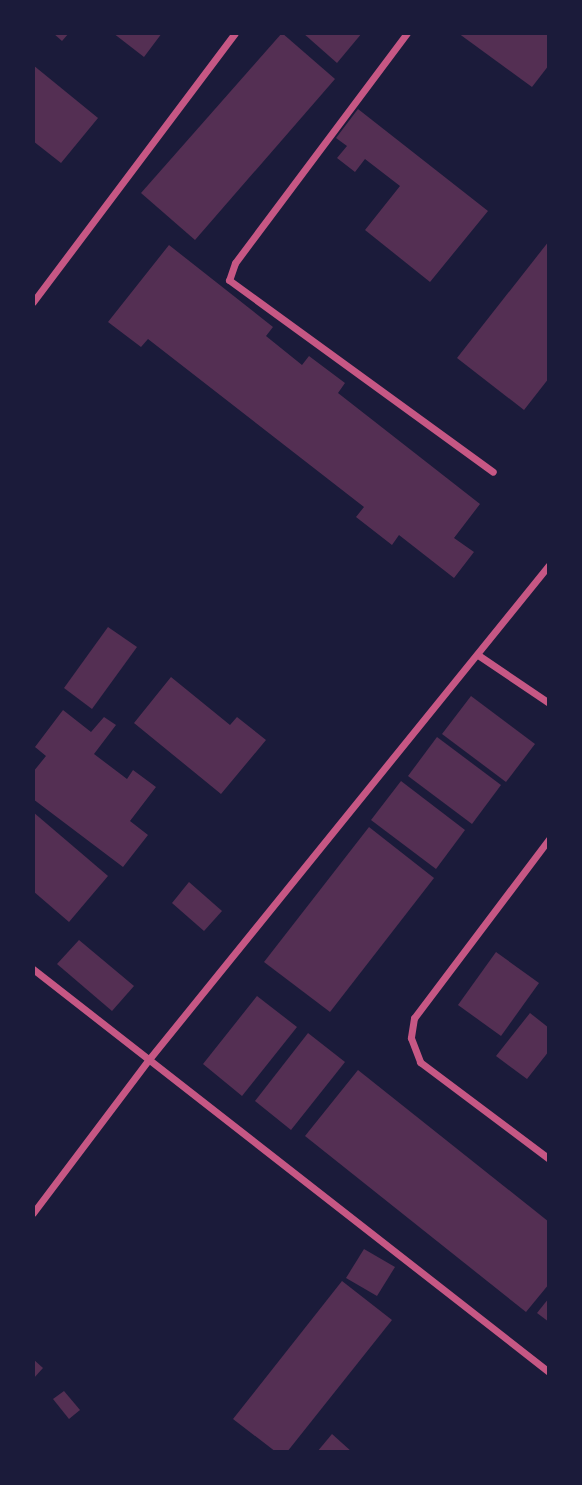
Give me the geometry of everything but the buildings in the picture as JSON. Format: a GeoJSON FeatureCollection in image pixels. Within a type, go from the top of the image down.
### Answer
{"type":"FeatureCollection","features":[{"type":"Feature","properties":{"kind":"street"},"geometry":{"type":"LineString","coordinates":[[33,302],[235,33]]}},
{"type":"Feature","properties":{"kind":"street"},"geometry":{"type":"LineString","coordinates":[[407,33],[235,263],[229,280],[493,472]]}},
{"type":"Feature","properties":{"kind":"street"},"geometry":{"type":"LineString","coordinates":[[33,1213],[150,1058],[549,565]]}},
{"type":"Feature","properties":{"kind":"street"},"geometry":{"type":"LineString","coordinates":[[478,655],[549,703]]}},
{"type":"Feature","properties":{"kind":"street"},"geometry":{"type":"LineString","coordinates":[[549,839],[414,1018],[411,1038],[420,1062],[549,1159]]}},
{"type":"Feature","properties":{"kind":"street"},"geometry":{"type":"LineString","coordinates":[[33,969],[549,1372]]}}]}
